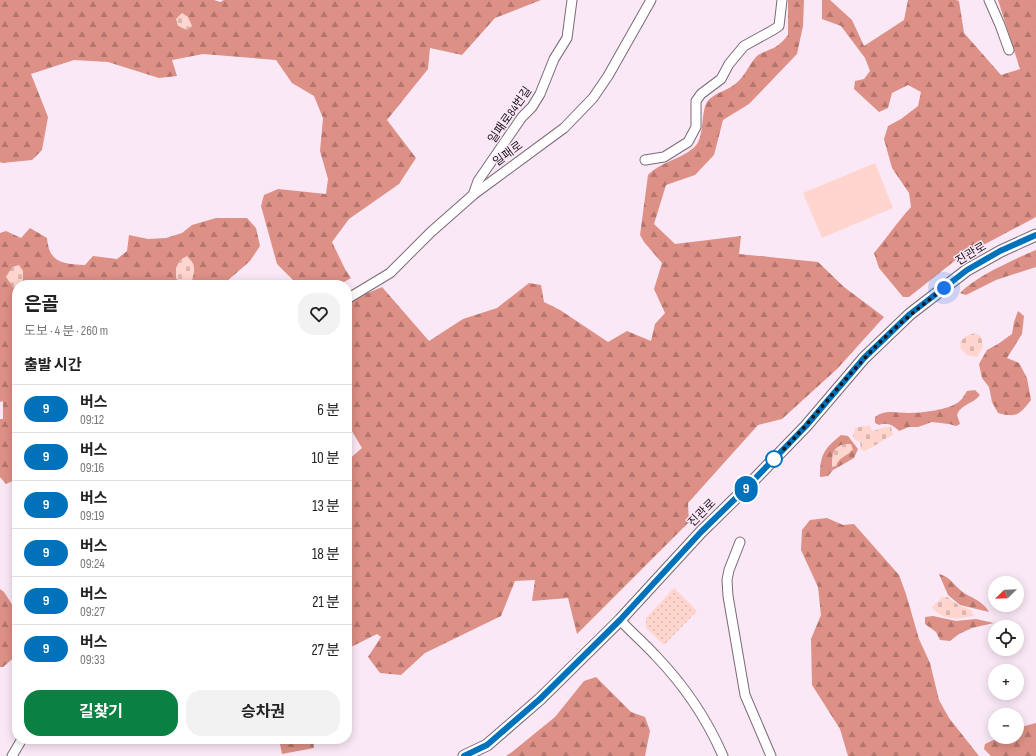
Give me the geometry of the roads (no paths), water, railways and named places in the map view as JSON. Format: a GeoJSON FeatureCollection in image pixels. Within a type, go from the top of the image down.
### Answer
{"type":"FeatureCollection","features":[{"type":"Feature","properties":{"kind":"main road","name":"진관로"},"geometry":{"type":"LineString","coordinates":[[464,756],[487,745],[540,699],[620,620],[701,532],[806,426],[864,358],[910,314],[967,270],[1000,251],[1036,235]]}},
{"type":"Feature","properties":{"kind":"street","name":"일패로84번길"},"geometry":{"type":"LineString","coordinates":[[473,195],[478,181],[522,117],[532,108],[540,94],[554,58],[567,38],[572,0]]}},
{"type":"Feature","properties":{"kind":"street","name":"일패로"},"geometry":{"type":"LineString","coordinates":[[352,296],[390,273],[431,232],[473,195],[564,128],[593,98],[608,76],[651,0]]}},
{"type":"Feature","properties":{"kind":"street"},"geometry":{"type":"LineString","coordinates":[[645,160],[664,157],[688,142],[696,128],[696,101],[701,94],[721,79],[729,64],[744,46],[779,26],[782,0]]}},
{"type":"Feature","properties":{"kind":"street"},"geometry":{"type":"LineString","coordinates":[[989,0],[1009,50]]}},
{"type":"Feature","properties":{"kind":"street"},"geometry":{"type":"LineString","coordinates":[[740,542],[729,570],[727,580],[728,596],[745,694],[771,756]]}},
{"type":"Feature","properties":{"kind":"street"},"geometry":{"type":"LineString","coordinates":[[620,620],[655,655],[675,678],[697,708],[723,756]]}},
{"type":"Feature","properties":{"kind":"street"},"geometry":{"type":"LineString","coordinates":[[12,756],[19,744]]}}]}
